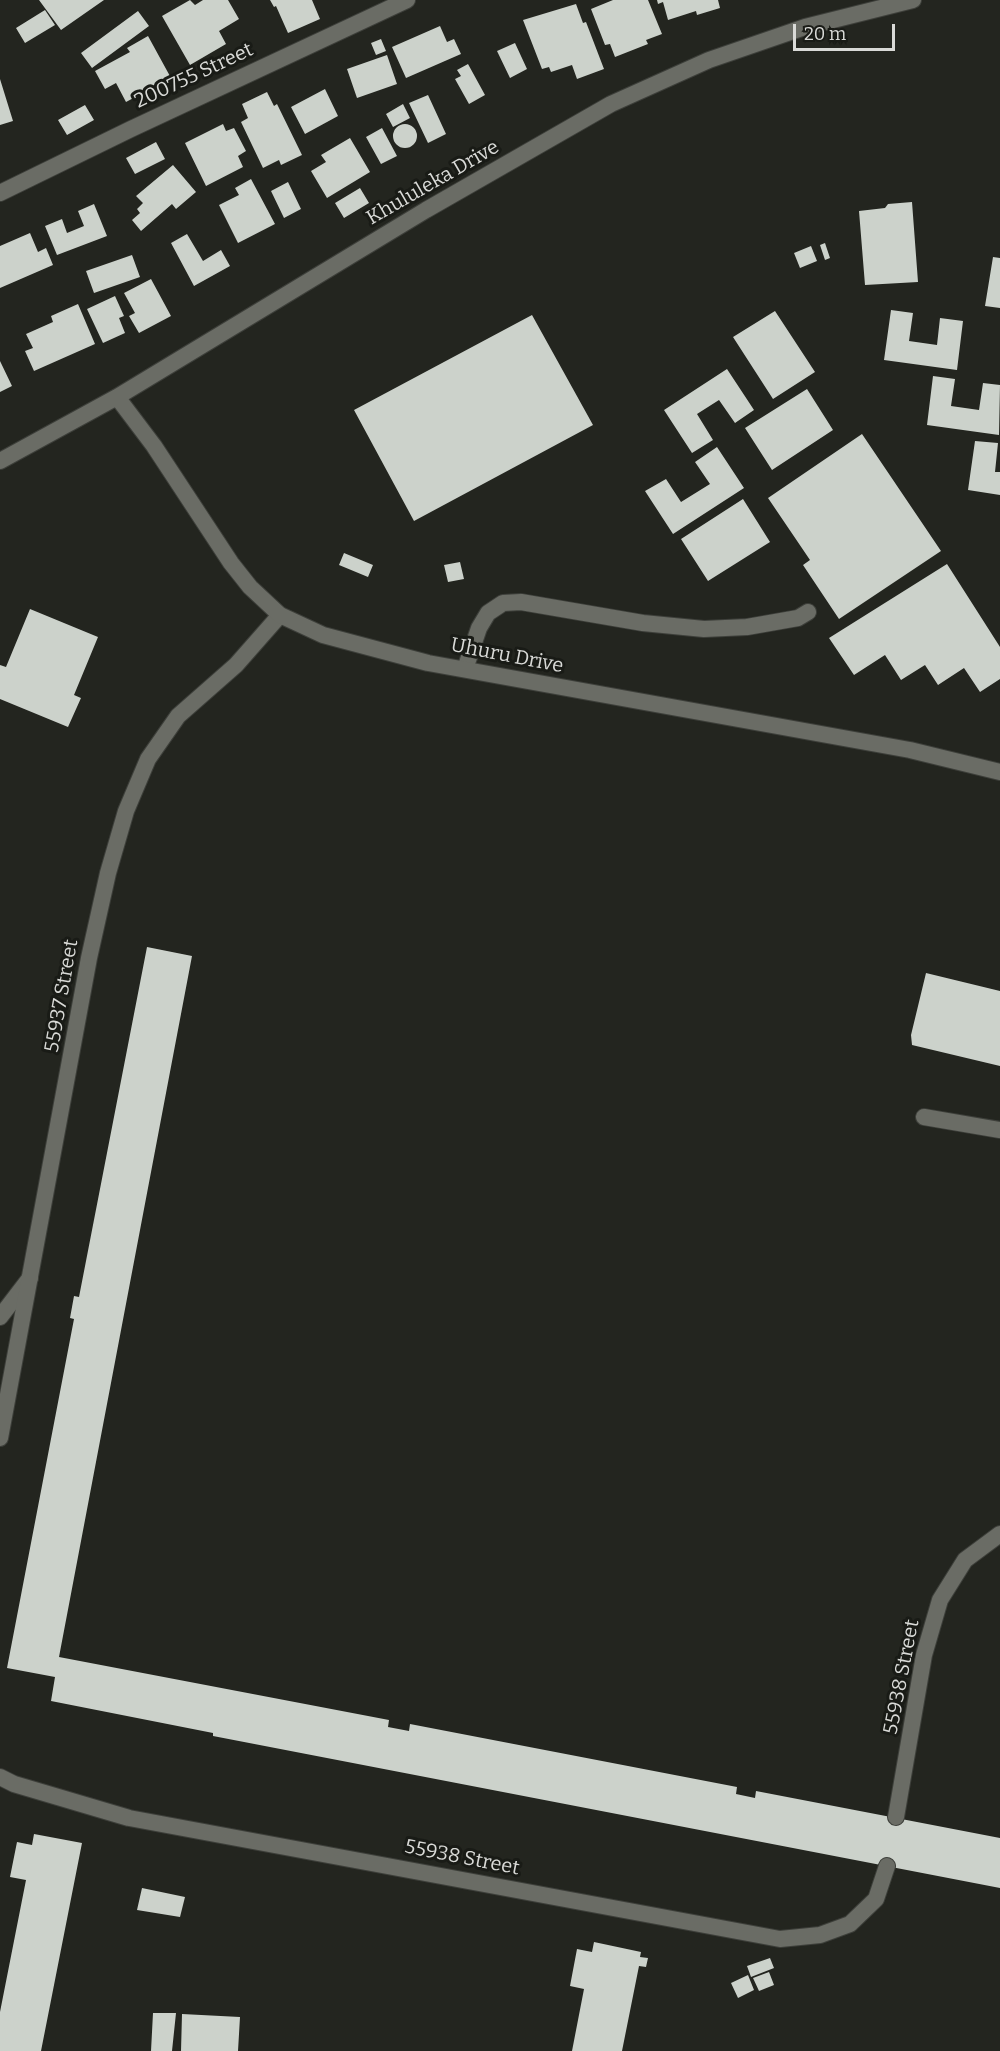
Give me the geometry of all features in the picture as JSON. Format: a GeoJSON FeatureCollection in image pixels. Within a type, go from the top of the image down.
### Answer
{"type":"FeatureCollection","features":[{"type":"Feature","properties":{"kind":"street","name":"200755 Street"},"geometry":{"type":"LineString","coordinates":[[0,193],[130,129],[407,0]]}},
{"type":"Feature","properties":{"kind":"street","name":"Khululeka Drive"},"geometry":{"type":"LineString","coordinates":[[0,461],[117,397],[426,210],[611,104],[709,60],[752,45],[805,27],[913,0]]}},
{"type":"Feature","properties":{"kind":"street","name":"Uhuru Drive"},"geometry":{"type":"LineString","coordinates":[[117,397],[154,446],[231,563],[250,587],[280,615],[322,635],[428,663],[910,750],[1000,772]]}},
{"type":"Feature","properties":{"kind":"street"},"geometry":{"type":"LineString","coordinates":[[465,669],[479,628],[488,613],[503,603],[521,602],[643,623],[704,629],[747,627],[798,618],[808,612]]}},
{"type":"Feature","properties":{"kind":"street","name":"55937 Street"},"geometry":{"type":"LineString","coordinates":[[0,1438],[89,958],[108,873],[126,811],[148,759],[178,716],[236,665],[280,615]]}},
{"type":"Feature","properties":{"kind":"street"},"geometry":{"type":"LineString","coordinates":[[924,1117],[1000,1130]]}},
{"type":"Feature","properties":{"kind":"street"},"geometry":{"type":"LineString","coordinates":[[0,1317],[30,1278]]}},
{"type":"Feature","properties":{"kind":"street","name":"55938 Street"},"geometry":{"type":"LineString","coordinates":[[896,1817],[924,1655],[940,1600],[965,1560],[1000,1534]]}},
{"type":"Feature","properties":{"kind":"street","name":"55938 Street"},"geometry":{"type":"LineString","coordinates":[[0,1777],[14,1784],[129,1818],[780,1939],[820,1935],[850,1924],[876,1899],[887,1866]]}},
{"type":"Feature","properties":{"kind":"building"},"geometry":{"type":"Polygon","coordinates":[[[39,0],[104,0],[61,30],[39,0]]]}},
{"type":"Feature","properties":{"kind":"building"},"geometry":{"type":"Polygon","coordinates":[[[190,0],[195,5],[203,0],[228,0],[239,19],[219,31],[226,44],[190,65],[162,16],[190,0]]]}},
{"type":"Feature","properties":{"kind":"building"},"geometry":{"type":"Polygon","coordinates":[[[270,0],[312,0],[320,19],[288,33],[276,6],[274,7],[270,0]]]}},
{"type":"Feature","properties":{"kind":"building"},"geometry":{"type":"Polygon","coordinates":[[[613,0],[648,0],[662,34],[646,40],[648,44],[615,57],[610,44],[605,45],[591,9],[613,0]]]}},
{"type":"Feature","properties":{"kind":"building"},"geometry":{"type":"Polygon","coordinates":[[[657,0],[718,0],[720,8],[697,15],[696,11],[668,20],[663,2],[658,4],[657,0]]]}},
{"type":"Feature","properties":{"kind":"building"},"geometry":{"type":"Polygon","coordinates":[[[576,4],[583,23],[586,22],[604,69],[577,79],[572,65],[551,72],[549,67],[542,69],[523,20],[576,4]]]}},
{"type":"Feature","properties":{"kind":"building"},"geometry":{"type":"Polygon","coordinates":[[[45,10],[55,25],[25,43],[16,28],[45,10]]]}},
{"type":"Feature","properties":{"kind":"building"},"geometry":{"type":"Polygon","coordinates":[[[138,11],[149,26],[92,68],[81,53],[138,11]]]}},
{"type":"Feature","properties":{"kind":"building"},"geometry":{"type":"Polygon","coordinates":[[[440,26],[447,42],[454,39],[461,54],[406,78],[392,47],[440,26]]]}},
{"type":"Feature","properties":{"kind":"building"},"geometry":{"type":"Polygon","coordinates":[[[148,36],[171,78],[126,102],[116,83],[105,89],[95,71],[130,52],[127,48],[148,36]]]}},
{"type":"Feature","properties":{"kind":"building"},"geometry":{"type":"Polygon","coordinates":[[[381,39],[386,51],[376,55],[371,43],[381,39]]]}},
{"type":"Feature","properties":{"kind":"building"},"geometry":{"type":"Polygon","coordinates":[[[515,43],[527,69],[510,78],[497,51],[515,43]]]}},
{"type":"Feature","properties":{"kind":"building"},"geometry":{"type":"Polygon","coordinates":[[[387,55],[397,84],[357,98],[347,69],[387,55]]]}},
{"type":"Feature","properties":{"kind":"building"},"geometry":{"type":"Polygon","coordinates":[[[468,64],[485,95],[469,104],[455,79],[461,76],[457,70],[468,64]]]}},
{"type":"Feature","properties":{"kind":"building"},"geometry":{"type":"Polygon","coordinates":[[[0,79],[13,121],[0,125],[0,79]]]}},
{"type":"Feature","properties":{"kind":"building"},"geometry":{"type":"Polygon","coordinates":[[[325,89],[338,116],[305,134],[291,107],[325,89]]]}},
{"type":"Feature","properties":{"kind":"building"},"geometry":{"type":"Polygon","coordinates":[[[267,92],[274,106],[277,104],[302,155],[281,165],[279,160],[263,168],[241,122],[248,118],[242,104],[267,92]]]}},
{"type":"Feature","properties":{"kind":"building"},"geometry":{"type":"Polygon","coordinates":[[[428,95],[446,134],[428,143],[409,103],[428,95]]]}},
{"type":"Feature","properties":{"kind":"building"},"geometry":{"type":"Polygon","coordinates":[[[403,104],[410,118],[393,127],[386,114],[403,104]]]}},
{"type":"Feature","properties":{"kind":"building"},"geometry":{"type":"Polygon","coordinates":[[[85,105],[94,120],[67,135],[58,120],[85,105]]]}},
{"type":"Feature","properties":{"kind":"building"},"geometry":{"type":"Polygon","coordinates":[[[223,124],[226,131],[234,128],[246,151],[238,156],[243,167],[206,186],[185,143],[223,124]]]}},
{"type":"Feature","properties":{"kind":"building"},"geometry":{"type":"Polygon","coordinates":[[[405,124],[414,127],[417,136],[414,145],[405,148],[396,145],[393,136],[396,127],[405,124]]]}},
{"type":"Feature","properties":{"kind":"building"},"geometry":{"type":"Polygon","coordinates":[[[382,128],[397,156],[381,164],[366,137],[382,128]]]}},
{"type":"Feature","properties":{"kind":"building"},"geometry":{"type":"Polygon","coordinates":[[[350,138],[370,172],[327,198],[311,171],[326,162],[321,155],[350,138]]]}},
{"type":"Feature","properties":{"kind":"building"},"geometry":{"type":"Polygon","coordinates":[[[156,142],[165,159],[135,174],[126,158],[156,142]]]}},
{"type":"Feature","properties":{"kind":"building"},"geometry":{"type":"Polygon","coordinates":[[[173,165],[196,192],[176,209],[172,204],[141,231],[132,220],[140,213],[137,209],[143,203],[136,196],[173,165]]]}},
{"type":"Feature","properties":{"kind":"building"},"geometry":{"type":"Polygon","coordinates":[[[251,179],[275,224],[238,243],[219,205],[239,195],[235,188],[251,179]]]}},
{"type":"Feature","properties":{"kind":"building"},"geometry":{"type":"Polygon","coordinates":[[[288,182],[301,209],[284,218],[271,191],[288,182]]]}},
{"type":"Feature","properties":{"kind":"building"},"geometry":{"type":"Polygon","coordinates":[[[360,188],[369,203],[344,218],[335,203],[360,188]]]}},
{"type":"Feature","properties":{"kind":"building"},"geometry":{"type":"Polygon","coordinates":[[[912,202],[918,282],[865,285],[859,211],[885,208],[888,204],[912,202]]]}},
{"type":"Feature","properties":{"kind":"building"},"geometry":{"type":"Polygon","coordinates":[[[94,204],[107,236],[57,255],[45,226],[62,219],[67,233],[84,226],[78,211],[94,204]]]}},
{"type":"Feature","properties":{"kind":"building"},"geometry":{"type":"Polygon","coordinates":[[[30,233],[38,252],[46,248],[53,265],[0,288],[0,246],[30,233]]]}},
{"type":"Feature","properties":{"kind":"building"},"geometry":{"type":"Polygon","coordinates":[[[187,234],[203,261],[221,250],[230,266],[194,286],[171,243],[187,234]]]}},
{"type":"Feature","properties":{"kind":"building"},"geometry":{"type":"Polygon","coordinates":[[[825,243],[830,258],[825,260],[820,245],[825,243]]]}},
{"type":"Feature","properties":{"kind":"building"},"geometry":{"type":"Polygon","coordinates":[[[811,246],[817,261],[800,268],[794,253],[811,246]]]}},
{"type":"Feature","properties":{"kind":"building"},"geometry":{"type":"Polygon","coordinates":[[[132,255],[140,277],[94,293],[86,271],[132,255]]]}},
{"type":"Feature","properties":{"kind":"building"},"geometry":{"type":"Polygon","coordinates":[[[993,257],[1000,258],[1000,308],[985,306],[993,257]]]}},
{"type":"Feature","properties":{"kind":"building"},"geometry":{"type":"Polygon","coordinates":[[[151,279],[171,316],[139,333],[129,316],[135,313],[124,293],[151,279]]]}},
{"type":"Feature","properties":{"kind":"building"},"geometry":{"type":"Polygon","coordinates":[[[115,296],[124,316],[119,318],[125,333],[103,343],[87,309],[115,296]]]}},
{"type":"Feature","properties":{"kind":"building"},"geometry":{"type":"Polygon","coordinates":[[[78,304],[95,344],[34,371],[25,351],[33,348],[26,334],[53,322],[51,316],[78,304]]]}},
{"type":"Feature","properties":{"kind":"building"},"geometry":{"type":"Polygon","coordinates":[[[891,310],[913,313],[909,341],[937,345],[940,318],[963,321],[957,370],[884,360],[891,310]]]}},
{"type":"Feature","properties":{"kind":"building"},"geometry":{"type":"Polygon","coordinates":[[[775,311],[815,372],[773,399],[733,337],[775,311]]]}},
{"type":"Feature","properties":{"kind":"building"},"geometry":{"type":"Polygon","coordinates":[[[532,315],[593,425],[414,521],[354,410],[532,315]]]}},
{"type":"Feature","properties":{"kind":"building"},"geometry":{"type":"Polygon","coordinates":[[[0,361],[12,386],[0,392],[0,361]]]}},
{"type":"Feature","properties":{"kind":"building"},"geometry":{"type":"Polygon","coordinates":[[[727,369],[754,410],[735,423],[719,400],[697,414],[713,440],[692,453],[664,410],[727,369]]]}},
{"type":"Feature","properties":{"kind":"building"},"geometry":{"type":"Polygon","coordinates":[[[933,376],[955,379],[951,406],[979,410],[983,383],[1000,385],[999,435],[927,425],[933,376]]]}},
{"type":"Feature","properties":{"kind":"building"},"geometry":{"type":"Polygon","coordinates":[[[807,389],[833,430],[772,470],[745,428],[807,389]]]}},
{"type":"Feature","properties":{"kind":"building"},"geometry":{"type":"Polygon","coordinates":[[[862,434],[941,551],[839,619],[803,565],[810,560],[768,498],[862,434]]]}},
{"type":"Feature","properties":{"kind":"building"},"geometry":{"type":"Polygon","coordinates":[[[975,441],[998,443],[995,472],[1000,472],[1000,495],[968,490],[975,441]]]}},
{"type":"Feature","properties":{"kind":"building"},"geometry":{"type":"Polygon","coordinates":[[[717,447],[744,488],[673,534],[645,491],[666,479],[681,502],[710,484],[695,462],[717,447]]]}},
{"type":"Feature","properties":{"kind":"building"},"geometry":{"type":"Polygon","coordinates":[[[743,499],[770,542],[708,581],[681,539],[743,499]]]}},
{"type":"Feature","properties":{"kind":"building"},"geometry":{"type":"Polygon","coordinates":[[[344,553],[373,565],[368,577],[339,565],[344,553]]]}},
{"type":"Feature","properties":{"kind":"building"},"geometry":{"type":"Polygon","coordinates":[[[460,562],[464,579],[448,582],[444,565],[460,562]]]}},
{"type":"Feature","properties":{"kind":"building"},"geometry":{"type":"Polygon","coordinates":[[[947,564],[1000,647],[1000,679],[980,692],[964,668],[938,685],[925,665],[901,680],[885,655],[854,675],[829,638],[947,564]]]}},
{"type":"Feature","properties":{"kind":"building"},"geometry":{"type":"Polygon","coordinates":[[[30,609],[98,637],[74,695],[81,698],[68,727],[0,699],[0,665],[6,667],[30,609]]]}},
{"type":"Feature","properties":{"kind":"building"},"geometry":{"type":"Polygon","coordinates":[[[147,947],[192,956],[59,1657],[389,1720],[388,1727],[409,1731],[410,1724],[737,1787],[736,1794],[755,1798],[756,1791],[1000,1838],[1000,1888],[213,1736],[213,1733],[51,1701],[55,1677],[7,1668],[74,1319],[70,1318],[74,1296],[79,1297],[147,947]]]}},
{"type":"Feature","properties":{"kind":"building"},"geometry":{"type":"Polygon","coordinates":[[[926,973],[1000,991],[1000,1066],[912,1045],[911,1035],[926,973]]]}},
{"type":"Feature","properties":{"kind":"building"},"geometry":{"type":"Polygon","coordinates":[[[34,1834],[82,1843],[41,2051],[0,2051],[0,2012],[26,1880],[10,1877],[17,1842],[32,1845],[34,1834]]]}},
{"type":"Feature","properties":{"kind":"building"},"geometry":{"type":"Polygon","coordinates":[[[142,1888],[185,1897],[180,1917],[137,1910],[142,1888]]]}},
{"type":"Feature","properties":{"kind":"building"},"geometry":{"type":"Polygon","coordinates":[[[594,1942],[641,1952],[640,1957],[648,1958],[646,1967],[639,1966],[622,2051],[572,2051],[584,1989],[570,1986],[577,1949],[592,1952],[594,1942]]]}},
{"type":"Feature","properties":{"kind":"building"},"geometry":{"type":"Polygon","coordinates":[[[770,1958],[774,1968],[751,1977],[747,1966],[770,1958]]]}},
{"type":"Feature","properties":{"kind":"building"},"geometry":{"type":"Polygon","coordinates":[[[769,1972],[774,1985],[759,1991],[753,1978],[769,1972]]]}},
{"type":"Feature","properties":{"kind":"building"},"geometry":{"type":"Polygon","coordinates":[[[748,1975],[754,1990],[738,1998],[731,1983],[748,1975]]]}},
{"type":"Feature","properties":{"kind":"building"},"geometry":{"type":"Polygon","coordinates":[[[153,2013],[176,2013],[172,2051],[151,2051],[153,2013]]]}},
{"type":"Feature","properties":{"kind":"building"},"geometry":{"type":"Polygon","coordinates":[[[182,2014],[240,2017],[238,2051],[181,2051],[182,2014]]]}}]}
